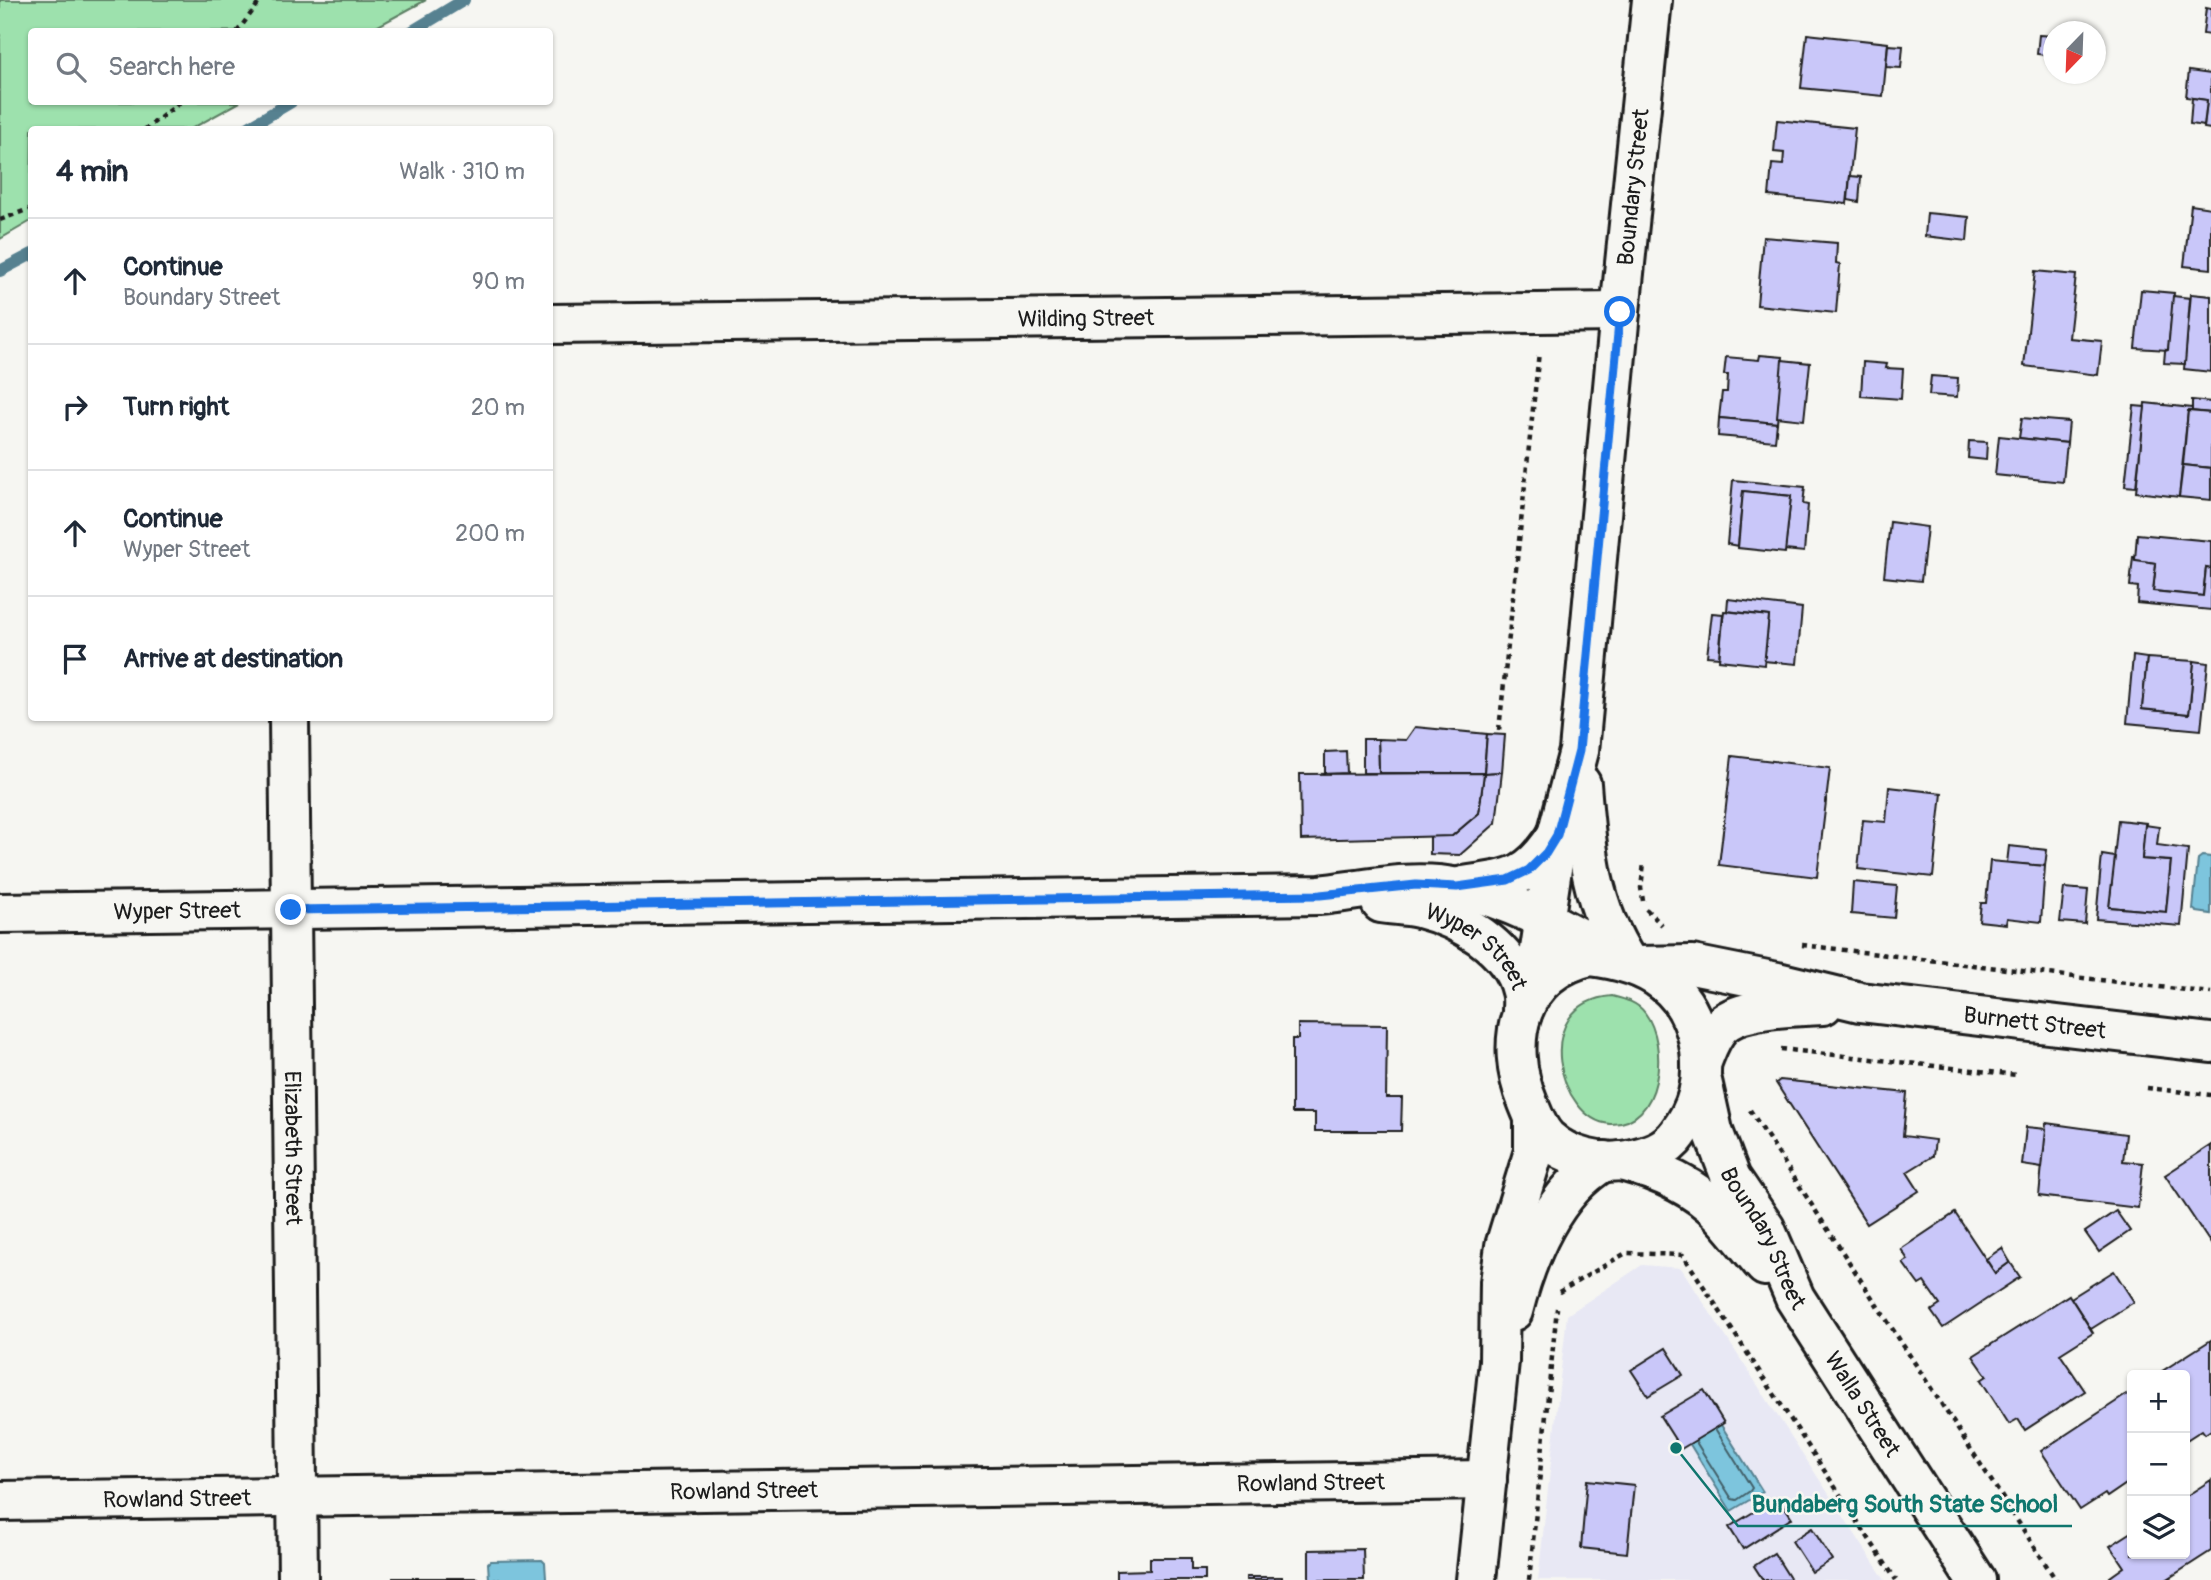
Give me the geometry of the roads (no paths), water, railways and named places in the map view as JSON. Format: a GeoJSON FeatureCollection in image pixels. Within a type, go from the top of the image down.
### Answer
{"type":"FeatureCollection","features":[{"type":"Feature","properties":{"kind":"street","name":"Boundary Street"},"geometry":{"type":"LineString","coordinates":[[1528,1002],[1546,921],[1557,835],[1579,751],[1652,0]]}},
{"type":"Feature","properties":{"kind":"street","name":"Wilding Street"},"geometry":{"type":"LineString","coordinates":[[553,324],[1620,312]]}},
{"type":"Feature","properties":{"kind":"street","name":"Elizabeth Street"},"geometry":{"type":"LineString","coordinates":[[289,721],[298,1580]]}},
{"type":"Feature","properties":{"kind":"street","name":"Boundary Street"},"geometry":{"type":"LineString","coordinates":[[1579,751],[1586,839],[1593,884],[1613,939],[1628,963]]}},
{"type":"Feature","properties":{"kind":"street"},"geometry":{"type":"LineString","coordinates":[[1457,887],[1508,880],[1529,870],[1546,853],[1557,835]]}},
{"type":"Feature","properties":{"kind":"street","name":"Wyper Street"},"geometry":{"type":"LineString","coordinates":[[0,913],[1320,895],[1416,885],[1457,887],[1509,904],[1628,963]]}},
{"type":"Feature","properties":{"kind":"street","name":"Wyper Street"},"geometry":{"type":"LineString","coordinates":[[1320,895],[1417,908],[1465,927],[1495,948],[1514,973],[1528,1002]]}},
{"type":"Feature","properties":{"kind":"street"},"geometry":{"type":"LineString","coordinates":[[1590,956],[1628,963],[1667,983],[1687,1007],[1697,1030],[1701,1072],[1697,1102],[1686,1124],[1673,1141],[1652,1155],[1613,1161],[1583,1157],[1564,1150],[1548,1139],[1534,1119],[1517,1069],[1516,1042],[1528,1002],[1550,972],[1570,960],[1590,956]]}},
{"type":"Feature","properties":{"kind":"street","name":"Burnett Street"},"geometry":{"type":"LineString","coordinates":[[1628,963],[1692,965],[1860,1002],[2211,1044]]}},
{"type":"Feature","properties":{"kind":"street","name":"Burnett Street"},"geometry":{"type":"LineString","coordinates":[[1701,1072],[1713,1038],[1724,1023],[1764,1009],[1860,1002]]}},
{"type":"Feature","properties":{"kind":"street","name":"Boundary Street"},"geometry":{"type":"LineString","coordinates":[[1701,1072],[1713,1131],[1731,1178],[1765,1228],[1795,1298]]}},
{"type":"Feature","properties":{"kind":"street"},"geometry":{"type":"LineString","coordinates":[[1476,1580],[1499,1361],[1500,1282],[1505,1246],[1534,1151],[1534,1119]]}},
{"type":"Feature","properties":{"kind":"street","name":"Boundary Street"},"geometry":{"type":"LineString","coordinates":[[1613,1161],[1646,1168],[1694,1191],[1722,1214],[1746,1245],[1795,1298]]}},
{"type":"Feature","properties":{"kind":"street"},"geometry":{"type":"LineString","coordinates":[[1499,1361],[1517,1295],[1537,1244],[1555,1211],[1575,1183],[1613,1161]]}},
{"type":"Feature","properties":{"kind":"street","name":"Walla Street"},"geometry":{"type":"LineString","coordinates":[[1795,1298],[1976,1580]]}},
{"type":"Feature","properties":{"kind":"street","name":"Rowland Street"},"geometry":{"type":"LineString","coordinates":[[0,1501],[1487,1479]]}},
{"type":"Feature","properties":{"kind":"water"},"geometry":{"type":"Polygon","coordinates":[[[2202,856],[2211,857],[2211,914],[2193,909],[2198,859],[2202,856]]]}},
{"type":"Feature","properties":{"kind":"water"},"geometry":{"type":"Polygon","coordinates":[[[1706,1401],[1763,1492],[1731,1511],[1675,1420],[1706,1401]]]}},
{"type":"Feature","properties":{"kind":"water"},"geometry":{"type":"Polygon","coordinates":[[[542,1560],[545,1563],[544,1580],[489,1579],[490,1561],[542,1560]]]}},
{"type":"Feature","properties":{"kind":"waterway"},"geometry":{"type":"LineString","coordinates":[[418,28],[464,0]]}},
{"type":"Feature","properties":{"kind":"waterway"},"geometry":{"type":"LineString","coordinates":[[251,126],[286,105]]}},
{"type":"Feature","properties":{"kind":"waterway"},"geometry":{"type":"LineString","coordinates":[[0,271],[28,256]]}},
{"type":"Feature","properties":{"kind":"place","name":"Bundaberg South State School"},"geometry":{"type":"Point","coordinates":[1676,1448]}}]}
